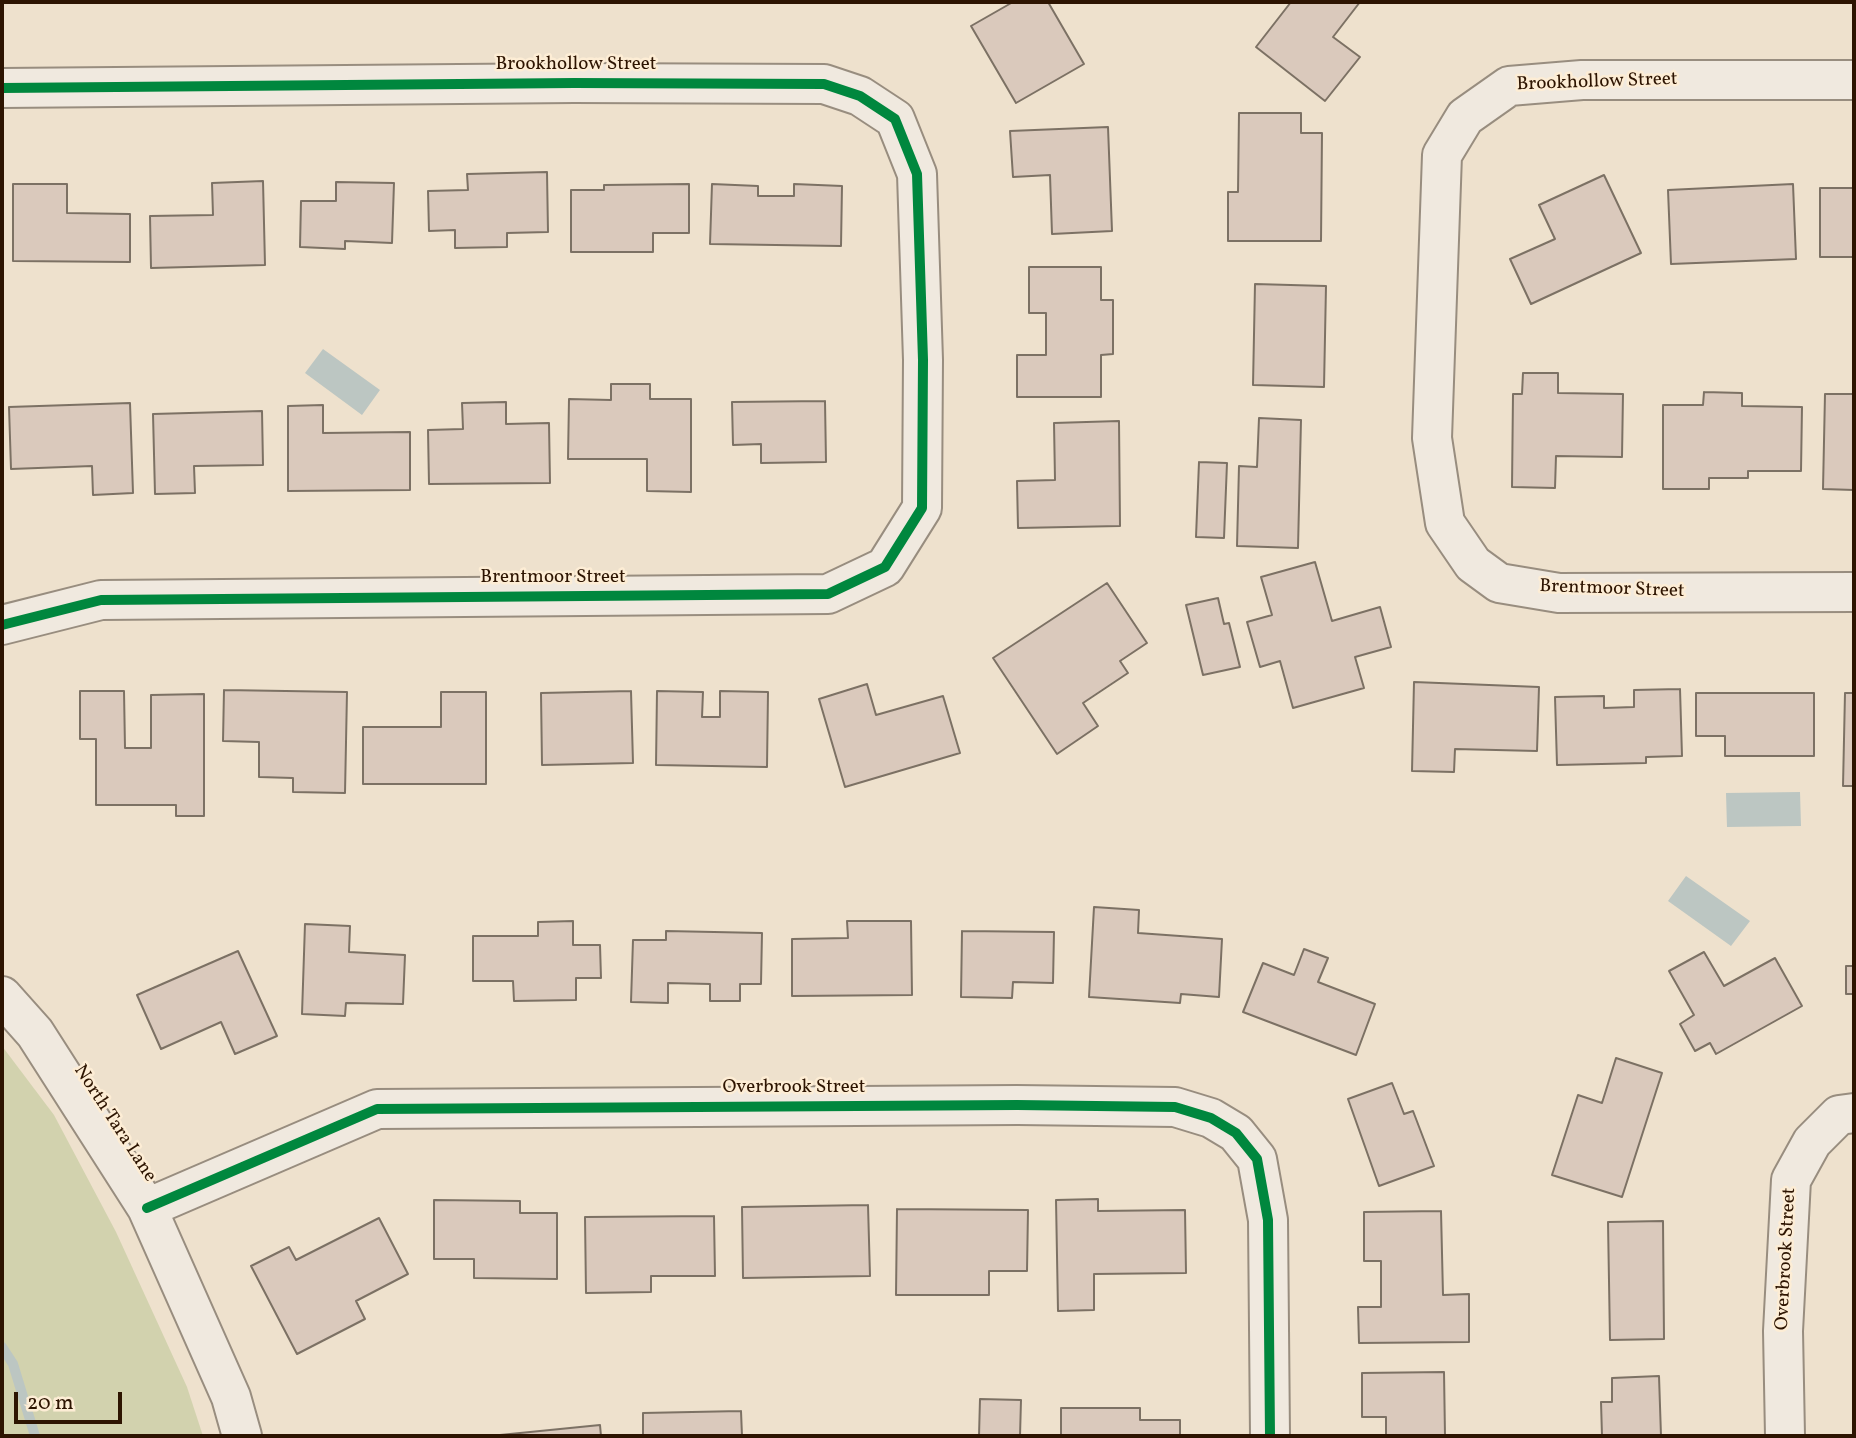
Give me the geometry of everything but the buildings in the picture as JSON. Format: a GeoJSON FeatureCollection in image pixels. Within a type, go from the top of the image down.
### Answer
{"type":"FeatureCollection","features":[{"type":"Feature","properties":{"kind":"street","name":"Brookhollow Street"},"geometry":{"type":"LineString","coordinates":[[1435,351],[1442,155],[1465,117],[1509,86],[1582,80],[1854,80]]}},
{"type":"Feature","properties":{"kind":"street","name":"Brookhollow Street"},"geometry":{"type":"LineString","coordinates":[[2,88],[574,83],[824,84],[860,96],[895,119],[917,174],[923,360]]}},
{"type":"Feature","properties":{"kind":"street","name":"Brentmoor Street"},"geometry":{"type":"LineString","coordinates":[[1435,351],[1432,438],[1445,523],[1473,564],[1499,583],[1559,593],[1854,592]]}},
{"type":"Feature","properties":{"kind":"street","name":"Brentmoor Street"},"geometry":{"type":"LineString","coordinates":[[2,625],[101,600],[828,594],[885,566],[922,508],[923,360]]}},
{"type":"Feature","properties":{"kind":"street","name":"North Tara Lane"},"geometry":{"type":"LineString","coordinates":[[2,996],[35,1033],[147,1209],[231,1397],[242,1436]]}},
{"type":"Feature","properties":{"kind":"street","name":"Overbrook Street"},"geometry":{"type":"LineString","coordinates":[[147,1209],[377,1110],[1003,1105],[1175,1107],[1211,1118],[1236,1133],[1257,1159],[1268,1220],[1270,1436]]}},
{"type":"Feature","properties":{"kind":"street","name":"Overbrook Street"},"geometry":{"type":"LineString","coordinates":[[1785,1436],[1783,1351],[1791,1180],[1812,1142],[1839,1115],[1854,1113]]}},
{"type":"Feature","properties":{"kind":"green space"},"geometry":{"type":"Polygon","coordinates":[[[2,1046],[54,1115],[116,1232],[187,1387],[203,1436],[2,1436],[2,1046]]]}},
{"type":"Feature","properties":{"kind":"shaded area"},"geometry":{"type":"Polygon","coordinates":[[[323,349],[380,390],[362,415],[305,373],[323,349]]]}},
{"type":"Feature","properties":{"kind":"shaded area"},"geometry":{"type":"Polygon","coordinates":[[[1800,792],[1801,826],[1727,827],[1726,793],[1800,792]]]}},
{"type":"Feature","properties":{"kind":"shaded area"},"geometry":{"type":"Polygon","coordinates":[[[1686,876],[1750,921],[1731,946],[1668,901],[1686,876]]]}},
{"type":"Feature","properties":{"kind":"waterway"},"geometry":{"type":"LineString","coordinates":[[2,1347],[13,1364],[35,1436]]}},
{"type":"Feature","properties":{"kind":"cycle path"},"geometry":{"type":"LineString","coordinates":[[2,88],[574,83],[824,84],[860,96],[895,119],[917,174],[923,360],[922,508],[885,567],[828,594],[101,600],[2,625]]}},
{"type":"Feature","properties":{"kind":"cycle path"},"geometry":{"type":"LineString","coordinates":[[147,1208],[377,1109],[1017,1105],[1175,1107],[1211,1118],[1236,1133],[1257,1159],[1268,1220],[1270,1436]]}}]}
